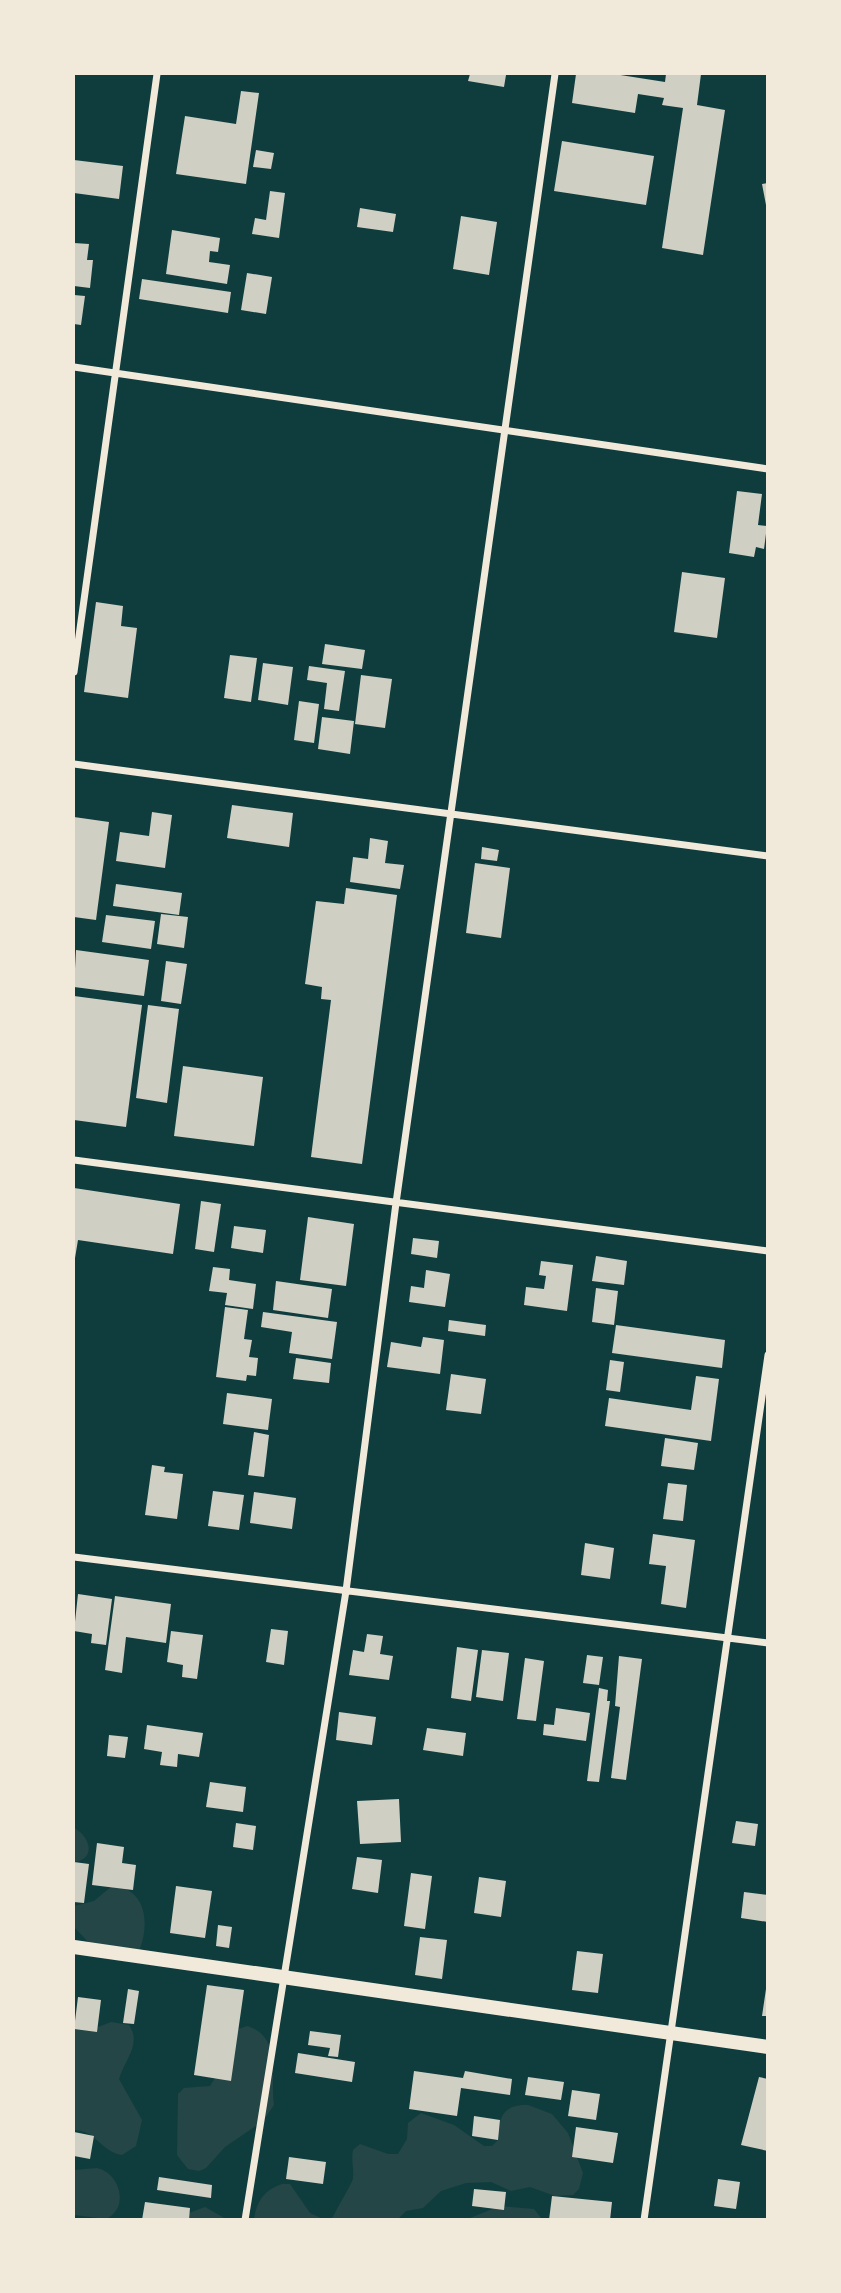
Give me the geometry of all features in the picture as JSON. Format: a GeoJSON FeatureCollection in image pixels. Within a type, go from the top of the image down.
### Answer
{"type":"FeatureCollection","features":[{"type":"Feature","properties":{"kind":"main road"},"geometry":{"type":"LineString","coordinates":[[74,1947],[768,2047]]}},
{"type":"Feature","properties":{"kind":"street"},"geometry":{"type":"LineString","coordinates":[[74,672],[157,74]]}},
{"type":"Feature","properties":{"kind":"street"},"geometry":{"type":"LineString","coordinates":[[246,2220],[346,1591],[396,1203],[507,430],[555,74]]}},
{"type":"Feature","properties":{"kind":"street"},"geometry":{"type":"LineString","coordinates":[[74,367],[768,469]]}},
{"type":"Feature","properties":{"kind":"street"},"geometry":{"type":"LineString","coordinates":[[74,764],[768,856]]}},
{"type":"Feature","properties":{"kind":"street"},"geometry":{"type":"LineString","coordinates":[[74,1160],[768,1251]]}},
{"type":"Feature","properties":{"kind":"street"},"geometry":{"type":"LineString","coordinates":[[644,2220],[768,1355]]}},
{"type":"Feature","properties":{"kind":"street"},"geometry":{"type":"LineString","coordinates":[[74,1557],[768,1643]]}},
{"type":"Feature","properties":{"kind":"shaded area"},"geometry":{"type":"Polygon","coordinates":[[[74,1828],[84,1836],[89,1847],[86,1857],[74,1862],[74,1828]]]}},
{"type":"Feature","properties":{"kind":"shaded area"},"geometry":{"type":"Polygon","coordinates":[[[112,1886],[133,1893],[143,1910],[145,1920],[139,1951],[94,1948],[74,1927],[74,1906],[94,1901],[112,1886]]]}},
{"type":"Feature","properties":{"kind":"shaded area"},"geometry":{"type":"Polygon","coordinates":[[[111,2022],[129,2025],[133,2032],[131,2052],[119,2079],[142,2120],[136,2146],[122,2155],[109,2150],[88,2133],[74,2130],[74,2029],[88,2031],[111,2022]]]}},
{"type":"Feature","properties":{"kind":"shaded area"},"geometry":{"type":"Polygon","coordinates":[[[247,2026],[258,2031],[270,2048],[274,2105],[263,2121],[225,2147],[206,2168],[199,2171],[188,2169],[177,2155],[178,2094],[184,2088],[210,2086],[219,2072],[231,2032],[247,2026]]]}},
{"type":"Feature","properties":{"kind":"shaded area"},"geometry":{"type":"Polygon","coordinates":[[[528,2105],[552,2114],[568,2133],[583,2173],[579,2189],[573,2195],[555,2196],[530,2187],[511,2191],[491,2182],[466,2183],[441,2191],[423,2208],[406,2211],[398,2219],[325,2220],[333,2217],[350,2185],[353,2178],[353,2150],[360,2144],[388,2154],[398,2154],[407,2139],[408,2123],[421,2113],[454,2125],[484,2146],[492,2146],[498,2140],[499,2125],[504,2114],[513,2107],[528,2105]]]}},
{"type":"Feature","properties":{"kind":"shaded area"},"geometry":{"type":"Polygon","coordinates":[[[97,2168],[105,2171],[116,2183],[120,2199],[118,2207],[106,2219],[74,2215],[74,2170],[97,2168]]]}},
{"type":"Feature","properties":{"kind":"shaded area"},"geometry":{"type":"Polygon","coordinates":[[[290,2184],[310,2213],[323,2219],[254,2219],[262,2197],[270,2189],[290,2184]]]}},
{"type":"Feature","properties":{"kind":"shaded area"},"geometry":{"type":"Polygon","coordinates":[[[500,2206],[534,2209],[542,2219],[465,2220],[500,2206]]]}},
{"type":"Feature","properties":{"kind":"shaded area"},"geometry":{"type":"Polygon","coordinates":[[[205,2207],[226,2219],[189,2220],[189,2213],[205,2207]]]}},
{"type":"Feature","properties":{"kind":"building"},"geometry":{"type":"Polygon","coordinates":[[[470,74],[506,75],[504,87],[468,81],[470,74]]]}},
{"type":"Feature","properties":{"kind":"building"},"geometry":{"type":"Polygon","coordinates":[[[576,74],[614,74],[665,82],[666,74],[701,74],[697,105],[725,110],[703,255],[662,248],[683,108],[662,105],[664,98],[638,94],[635,113],[572,103],[576,74]]]}},
{"type":"Feature","properties":{"kind":"building"},"geometry":{"type":"Polygon","coordinates":[[[241,91],[259,93],[246,184],[176,174],[185,116],[236,124],[241,91]]]}},
{"type":"Feature","properties":{"kind":"building"},"geometry":{"type":"Polygon","coordinates":[[[562,141],[654,156],[646,205],[554,191],[562,141]]]}},
{"type":"Feature","properties":{"kind":"building"},"geometry":{"type":"Polygon","coordinates":[[[256,150],[274,153],[271,169],[253,167],[256,150]]]}},
{"type":"Feature","properties":{"kind":"building"},"geometry":{"type":"Polygon","coordinates":[[[74,160],[123,166],[119,199],[74,193],[74,160]]]}},
{"type":"Feature","properties":{"kind":"building"},"geometry":{"type":"Polygon","coordinates":[[[768,183],[768,205],[766,205],[762,184],[768,183]]]}},
{"type":"Feature","properties":{"kind":"building"},"geometry":{"type":"Polygon","coordinates":[[[270,191],[285,193],[279,238],[252,234],[255,218],[266,220],[270,191]]]}},
{"type":"Feature","properties":{"kind":"building"},"geometry":{"type":"Polygon","coordinates":[[[360,208],[396,214],[393,232],[357,227],[360,208]]]}},
{"type":"Feature","properties":{"kind":"building"},"geometry":{"type":"Polygon","coordinates":[[[461,216],[497,222],[489,275],[453,269],[461,216]]]}},
{"type":"Feature","properties":{"kind":"building"},"geometry":{"type":"Polygon","coordinates":[[[172,230],[220,238],[218,252],[210,251],[209,262],[230,265],[227,284],[166,274],[172,230]]]}},
{"type":"Feature","properties":{"kind":"building"},"geometry":{"type":"Polygon","coordinates":[[[74,243],[89,244],[87,260],[93,260],[90,288],[74,286],[74,243]]]}},
{"type":"Feature","properties":{"kind":"building"},"geometry":{"type":"Polygon","coordinates":[[[247,273],[272,277],[266,314],[241,310],[247,273]]]}},
{"type":"Feature","properties":{"kind":"building"},"geometry":{"type":"Polygon","coordinates":[[[142,279],[231,292],[228,313],[139,299],[142,279]]]}},
{"type":"Feature","properties":{"kind":"building"},"geometry":{"type":"Polygon","coordinates":[[[74,295],[85,296],[81,325],[74,324],[74,295]]]}},
{"type":"Feature","properties":{"kind":"building"},"geometry":{"type":"Polygon","coordinates":[[[737,491],[762,494],[758,525],[767,526],[764,549],[756,547],[754,557],[729,553],[737,491]]]}},
{"type":"Feature","properties":{"kind":"building"},"geometry":{"type":"Polygon","coordinates":[[[682,572],[725,578],[717,638],[674,632],[682,572]]]}},
{"type":"Feature","properties":{"kind":"building"},"geometry":{"type":"Polygon","coordinates":[[[96,602],[123,606],[121,626],[137,628],[128,698],[84,692],[96,602]]]}},
{"type":"Feature","properties":{"kind":"building"},"geometry":{"type":"Polygon","coordinates":[[[325,644],[365,650],[362,669],[322,664],[325,644]]]}},
{"type":"Feature","properties":{"kind":"building"},"geometry":{"type":"Polygon","coordinates":[[[230,655],[257,658],[251,702],[224,698],[230,655]]]}},
{"type":"Feature","properties":{"kind":"building"},"geometry":{"type":"Polygon","coordinates":[[[263,663],[293,667],[288,705],[258,700],[263,663]]]}},
{"type":"Feature","properties":{"kind":"building"},"geometry":{"type":"Polygon","coordinates":[[[309,666],[345,671],[339,711],[324,709],[327,683],[307,680],[309,666]]]}},
{"type":"Feature","properties":{"kind":"building"},"geometry":{"type":"Polygon","coordinates":[[[361,675],[392,679],[385,728],[355,724],[361,675]]]}},
{"type":"Feature","properties":{"kind":"building"},"geometry":{"type":"Polygon","coordinates":[[[299,701],[319,704],[314,743],[294,740],[299,701]]]}},
{"type":"Feature","properties":{"kind":"building"},"geometry":{"type":"Polygon","coordinates":[[[322,717],[354,721],[350,754],[318,749],[322,717]]]}},
{"type":"Feature","properties":{"kind":"building"},"geometry":{"type":"Polygon","coordinates":[[[232,805],[293,813],[289,847],[227,838],[232,805]]]}},
{"type":"Feature","properties":{"kind":"building"},"geometry":{"type":"Polygon","coordinates":[[[152,812],[172,815],[165,868],[116,861],[120,832],[149,836],[152,812]]]}},
{"type":"Feature","properties":{"kind":"building"},"geometry":{"type":"Polygon","coordinates":[[[74,817],[109,822],[96,920],[74,917],[74,817]]]}},
{"type":"Feature","properties":{"kind":"building"},"geometry":{"type":"Polygon","coordinates":[[[370,838],[388,841],[385,863],[404,865],[400,889],[350,882],[353,857],[368,859],[370,838]]]}},
{"type":"Feature","properties":{"kind":"building"},"geometry":{"type":"Polygon","coordinates":[[[482,847],[499,850],[497,861],[481,859],[482,847]]]}},
{"type":"Feature","properties":{"kind":"building"},"geometry":{"type":"Polygon","coordinates":[[[475,863],[510,868],[501,938],[466,933],[475,863]]]}},
{"type":"Feature","properties":{"kind":"building"},"geometry":{"type":"Polygon","coordinates":[[[116,884],[182,893],[179,915],[113,906],[116,884]]]}},
{"type":"Feature","properties":{"kind":"building"},"geometry":{"type":"Polygon","coordinates":[[[346,888],[397,895],[362,1164],[311,1157],[331,1000],[321,999],[322,987],[305,984],[316,901],[344,904],[346,888]]]}},
{"type":"Feature","properties":{"kind":"building"},"geometry":{"type":"Polygon","coordinates":[[[161,914],[188,917],[184,948],[157,944],[161,914]]]}},
{"type":"Feature","properties":{"kind":"building"},"geometry":{"type":"Polygon","coordinates":[[[106,915],[155,921],[151,949],[102,942],[106,915]]]}},
{"type":"Feature","properties":{"kind":"building"},"geometry":{"type":"Polygon","coordinates":[[[76,950],[149,960],[144,996],[74,987],[76,950]]]}},
{"type":"Feature","properties":{"kind":"building"},"geometry":{"type":"Polygon","coordinates":[[[166,961],[187,964],[181,1004],[161,1001],[166,961]]]}},
{"type":"Feature","properties":{"kind":"building"},"geometry":{"type":"Polygon","coordinates":[[[74,996],[142,1005],[126,1127],[74,1120],[74,996]]]}},
{"type":"Feature","properties":{"kind":"building"},"geometry":{"type":"Polygon","coordinates":[[[148,1005],[179,1009],[167,1103],[136,1098],[148,1005]]]}},
{"type":"Feature","properties":{"kind":"building"},"geometry":{"type":"Polygon","coordinates":[[[183,1066],[263,1077],[254,1146],[174,1136],[183,1066]]]}},
{"type":"Feature","properties":{"kind":"building"},"geometry":{"type":"Polygon","coordinates":[[[74,1188],[180,1204],[173,1254],[78,1240],[74,1264],[74,1188]]]}},
{"type":"Feature","properties":{"kind":"building"},"geometry":{"type":"Polygon","coordinates":[[[201,1201],[221,1204],[214,1252],[195,1249],[201,1201]]]}},
{"type":"Feature","properties":{"kind":"building"},"geometry":{"type":"Polygon","coordinates":[[[308,1217],[354,1224],[346,1286],[300,1280],[308,1217]]]}},
{"type":"Feature","properties":{"kind":"building"},"geometry":{"type":"Polygon","coordinates":[[[234,1226],[266,1230],[263,1253],[231,1248],[234,1226]]]}},
{"type":"Feature","properties":{"kind":"building"},"geometry":{"type":"Polygon","coordinates":[[[413,1238],[439,1241],[437,1258],[411,1254],[413,1238]]]}},
{"type":"Feature","properties":{"kind":"building"},"geometry":{"type":"Polygon","coordinates":[[[596,1256],[627,1261],[624,1285],[592,1281],[596,1256]]]}},
{"type":"Feature","properties":{"kind":"building"},"geometry":{"type":"Polygon","coordinates":[[[541,1261],[573,1265],[567,1311],[524,1305],[526,1287],[544,1289],[546,1276],[539,1275],[541,1261]]]}},
{"type":"Feature","properties":{"kind":"building"},"geometry":{"type":"Polygon","coordinates":[[[213,1267],[230,1269],[229,1280],[256,1284],[253,1309],[225,1305],[227,1293],[209,1291],[213,1267]]]}},
{"type":"Feature","properties":{"kind":"building"},"geometry":{"type":"Polygon","coordinates":[[[426,1270],[450,1274],[445,1307],[409,1302],[411,1286],[424,1288],[426,1270]]]}},
{"type":"Feature","properties":{"kind":"building"},"geometry":{"type":"Polygon","coordinates":[[[276,1281],[332,1289],[328,1318],[273,1310],[276,1281]]]}},
{"type":"Feature","properties":{"kind":"building"},"geometry":{"type":"Polygon","coordinates":[[[596,1288],[618,1291],[614,1325],[592,1322],[596,1288]]]}},
{"type":"Feature","properties":{"kind":"building"},"geometry":{"type":"Polygon","coordinates":[[[225,1307],[248,1310],[244,1339],[252,1340],[249,1357],[258,1358],[256,1376],[247,1375],[246,1381],[216,1377],[225,1307]]]}},
{"type":"Feature","properties":{"kind":"building"},"geometry":{"type":"Polygon","coordinates":[[[263,1312],[337,1322],[332,1359],[289,1353],[292,1332],[261,1327],[263,1312]]]}},
{"type":"Feature","properties":{"kind":"building"},"geometry":{"type":"Polygon","coordinates":[[[449,1320],[486,1325],[485,1336],[448,1331],[449,1320]]]}},
{"type":"Feature","properties":{"kind":"building"},"geometry":{"type":"Polygon","coordinates":[[[616,1325],[725,1340],[722,1368],[612,1353],[616,1325]]]}},
{"type":"Feature","properties":{"kind":"building"},"geometry":{"type":"Polygon","coordinates":[[[423,1337],[444,1340],[440,1374],[387,1367],[391,1342],[421,1347],[423,1337]]]}},
{"type":"Feature","properties":{"kind":"building"},"geometry":{"type":"Polygon","coordinates":[[[296,1358],[331,1363],[329,1383],[293,1379],[296,1358]]]}},
{"type":"Feature","properties":{"kind":"building"},"geometry":{"type":"Polygon","coordinates":[[[610,1360],[624,1362],[620,1392],[606,1390],[610,1360]]]}},
{"type":"Feature","properties":{"kind":"building"},"geometry":{"type":"Polygon","coordinates":[[[451,1374],[486,1379],[481,1414],[446,1410],[451,1374]]]}},
{"type":"Feature","properties":{"kind":"building"},"geometry":{"type":"Polygon","coordinates":[[[696,1376],[719,1379],[711,1441],[605,1426],[609,1398],[691,1410],[696,1376]]]}},
{"type":"Feature","properties":{"kind":"building"},"geometry":{"type":"Polygon","coordinates":[[[227,1393],[272,1399],[268,1430],[223,1424],[227,1393]]]}},
{"type":"Feature","properties":{"kind":"building"},"geometry":{"type":"Polygon","coordinates":[[[254,1432],[269,1435],[264,1477],[248,1475],[254,1432]]]}},
{"type":"Feature","properties":{"kind":"building"},"geometry":{"type":"Polygon","coordinates":[[[665,1438],[698,1443],[694,1470],[661,1466],[665,1438]]]}},
{"type":"Feature","properties":{"kind":"building"},"geometry":{"type":"Polygon","coordinates":[[[152,1465],[165,1467],[164,1472],[183,1474],[177,1519],[145,1515],[152,1465]]]}},
{"type":"Feature","properties":{"kind":"building"},"geometry":{"type":"Polygon","coordinates":[[[668,1483],[687,1485],[683,1521],[663,1519],[668,1483]]]}},
{"type":"Feature","properties":{"kind":"building"},"geometry":{"type":"Polygon","coordinates":[[[213,1491],[244,1495],[239,1530],[208,1526],[213,1491]]]}},
{"type":"Feature","properties":{"kind":"building"},"geometry":{"type":"Polygon","coordinates":[[[254,1492],[296,1498],[292,1529],[250,1523],[254,1492]]]}},
{"type":"Feature","properties":{"kind":"building"},"geometry":{"type":"Polygon","coordinates":[[[653,1534],[695,1540],[686,1608],[661,1604],[666,1566],[649,1564],[653,1534]]]}},
{"type":"Feature","properties":{"kind":"building"},"geometry":{"type":"Polygon","coordinates":[[[585,1543],[614,1548],[610,1579],[581,1575],[585,1543]]]}},
{"type":"Feature","properties":{"kind":"building"},"geometry":{"type":"Polygon","coordinates":[[[78,1594],[112,1599],[106,1645],[91,1643],[92,1634],[74,1631],[78,1594]]]}},
{"type":"Feature","properties":{"kind":"building"},"geometry":{"type":"Polygon","coordinates":[[[115,1596],[171,1604],[166,1643],[126,1637],[122,1673],[105,1670],[115,1596]]]}},
{"type":"Feature","properties":{"kind":"building"},"geometry":{"type":"Polygon","coordinates":[[[271,1629],[288,1631],[284,1665],[266,1662],[271,1629]]]}},
{"type":"Feature","properties":{"kind":"building"},"geometry":{"type":"Polygon","coordinates":[[[171,1631],[203,1635],[197,1679],[182,1677],[183,1665],[167,1662],[171,1631]]]}},
{"type":"Feature","properties":{"kind":"building"},"geometry":{"type":"Polygon","coordinates":[[[367,1634],[383,1636],[380,1654],[393,1656],[389,1680],[349,1675],[353,1650],[364,1652],[367,1634]]]}},
{"type":"Feature","properties":{"kind":"building"},"geometry":{"type":"Polygon","coordinates":[[[457,1647],[478,1650],[471,1701],[451,1698],[457,1647]]]}},
{"type":"Feature","properties":{"kind":"building"},"geometry":{"type":"Polygon","coordinates":[[[482,1650],[509,1653],[503,1701],[476,1697],[482,1650]]]}},
{"type":"Feature","properties":{"kind":"building"},"geometry":{"type":"Polygon","coordinates":[[[587,1655],[603,1657],[599,1685],[583,1683],[587,1655]]]}},
{"type":"Feature","properties":{"kind":"building"},"geometry":{"type":"Polygon","coordinates":[[[619,1656],[642,1659],[626,1780],[611,1778],[620,1707],[615,1706],[619,1656]]]}},
{"type":"Feature","properties":{"kind":"building"},"geometry":{"type":"Polygon","coordinates":[[[525,1658],[544,1661],[536,1721],[517,1719],[525,1658]]]}},
{"type":"Feature","properties":{"kind":"building"},"geometry":{"type":"Polygon","coordinates":[[[599,1688],[608,1690],[607,1701],[610,1701],[599,1782],[587,1781],[599,1688]]]}},
{"type":"Feature","properties":{"kind":"building"},"geometry":{"type":"Polygon","coordinates":[[[556,1708],[590,1713],[586,1741],[543,1735],[544,1724],[554,1725],[556,1708]]]}},
{"type":"Feature","properties":{"kind":"building"},"geometry":{"type":"Polygon","coordinates":[[[339,1712],[376,1717],[372,1745],[336,1740],[339,1712]]]}},
{"type":"Feature","properties":{"kind":"building"},"geometry":{"type":"Polygon","coordinates":[[[147,1725],[203,1733],[199,1757],[178,1754],[177,1767],[160,1765],[162,1752],[144,1749],[147,1725]]]}},
{"type":"Feature","properties":{"kind":"building"},"geometry":{"type":"Polygon","coordinates":[[[427,1728],[466,1733],[463,1756],[423,1750],[427,1728]]]}},
{"type":"Feature","properties":{"kind":"building"},"geometry":{"type":"Polygon","coordinates":[[[109,1735],[128,1737],[125,1758],[107,1756],[109,1735]]]}},
{"type":"Feature","properties":{"kind":"building"},"geometry":{"type":"Polygon","coordinates":[[[210,1782],[246,1787],[243,1812],[206,1807],[210,1782]]]}},
{"type":"Feature","properties":{"kind":"building"},"geometry":{"type":"Polygon","coordinates":[[[399,1799],[401,1842],[360,1844],[357,1801],[399,1799]]]}},
{"type":"Feature","properties":{"kind":"building"},"geometry":{"type":"Polygon","coordinates":[[[736,1821],[758,1824],[755,1846],[732,1843],[736,1821]]]}},
{"type":"Feature","properties":{"kind":"building"},"geometry":{"type":"Polygon","coordinates":[[[236,1823],[256,1826],[253,1850],[233,1847],[236,1823]]]}},
{"type":"Feature","properties":{"kind":"building"},"geometry":{"type":"Polygon","coordinates":[[[97,1843],[124,1847],[122,1863],[136,1865],[133,1890],[92,1885],[97,1843]]]}},
{"type":"Feature","properties":{"kind":"building"},"geometry":{"type":"Polygon","coordinates":[[[357,1857],[382,1860],[378,1893],[352,1889],[357,1857]]]}},
{"type":"Feature","properties":{"kind":"building"},"geometry":{"type":"Polygon","coordinates":[[[74,1862],[89,1864],[84,1903],[74,1902],[74,1862]]]}},
{"type":"Feature","properties":{"kind":"building"},"geometry":{"type":"Polygon","coordinates":[[[411,1873],[432,1876],[425,1929],[404,1926],[411,1873]]]}},
{"type":"Feature","properties":{"kind":"building"},"geometry":{"type":"Polygon","coordinates":[[[479,1877],[506,1881],[501,1917],[474,1913],[479,1877]]]}},
{"type":"Feature","properties":{"kind":"building"},"geometry":{"type":"Polygon","coordinates":[[[176,1886],[212,1891],[205,1938],[170,1933],[176,1886]]]}},
{"type":"Feature","properties":{"kind":"building"},"geometry":{"type":"Polygon","coordinates":[[[744,1892],[768,1895],[768,1922],[741,1918],[744,1892]]]}},
{"type":"Feature","properties":{"kind":"building"},"geometry":{"type":"Polygon","coordinates":[[[218,1925],[232,1927],[229,1948],[216,1946],[218,1925]]]}},
{"type":"Feature","properties":{"kind":"building"},"geometry":{"type":"Polygon","coordinates":[[[420,1937],[447,1940],[442,1979],[415,1975],[420,1937]]]}},
{"type":"Feature","properties":{"kind":"building"},"geometry":{"type":"Polygon","coordinates":[[[577,1951],[603,1954],[598,1993],[572,1990],[577,1951]]]}},
{"type":"Feature","properties":{"kind":"building"},"geometry":{"type":"Polygon","coordinates":[[[207,1985],[244,1990],[231,2081],[194,2075],[207,1985]]]}},
{"type":"Feature","properties":{"kind":"building"},"geometry":{"type":"Polygon","coordinates":[[[128,1989],[139,1991],[134,2024],[123,2023],[128,1989]]]}},
{"type":"Feature","properties":{"kind":"building"},"geometry":{"type":"Polygon","coordinates":[[[766,1989],[768,2016],[762,2016],[766,1989]]]}},
{"type":"Feature","properties":{"kind":"building"},"geometry":{"type":"Polygon","coordinates":[[[78,1997],[101,2000],[97,2032],[74,2029],[78,1997]]]}},
{"type":"Feature","properties":{"kind":"building"},"geometry":{"type":"Polygon","coordinates":[[[310,2031],[341,2035],[338,2057],[328,2056],[330,2048],[308,2045],[310,2031]]]}},
{"type":"Feature","properties":{"kind":"building"},"geometry":{"type":"Polygon","coordinates":[[[298,2053],[355,2062],[352,2082],[295,2073],[298,2053]]]}},
{"type":"Feature","properties":{"kind":"building"},"geometry":{"type":"Polygon","coordinates":[[[414,2071],[463,2078],[465,2071],[512,2079],[510,2095],[461,2088],[457,2116],[409,2109],[414,2071]]]}},
{"type":"Feature","properties":{"kind":"building"},"geometry":{"type":"Polygon","coordinates":[[[528,2077],[564,2082],[561,2100],[525,2095],[528,2077]]]}},
{"type":"Feature","properties":{"kind":"building"},"geometry":{"type":"Polygon","coordinates":[[[759,2077],[768,2079],[768,2151],[741,2145],[759,2077]]]}},
{"type":"Feature","properties":{"kind":"building"},"geometry":{"type":"Polygon","coordinates":[[[572,2090],[600,2094],[596,2120],[568,2116],[572,2090]]]}},
{"type":"Feature","properties":{"kind":"building"},"geometry":{"type":"Polygon","coordinates":[[[474,2116],[500,2120],[498,2140],[472,2136],[474,2116]]]}},
{"type":"Feature","properties":{"kind":"building"},"geometry":{"type":"Polygon","coordinates":[[[576,2127],[618,2133],[613,2163],[572,2157],[576,2127]]]}},
{"type":"Feature","properties":{"kind":"building"},"geometry":{"type":"Polygon","coordinates":[[[74,2132],[94,2136],[90,2159],[74,2156],[74,2132]]]}},
{"type":"Feature","properties":{"kind":"building"},"geometry":{"type":"Polygon","coordinates":[[[289,2157],[326,2162],[323,2184],[286,2179],[289,2157]]]}},
{"type":"Feature","properties":{"kind":"building"},"geometry":{"type":"Polygon","coordinates":[[[159,2177],[212,2185],[211,2198],[157,2190],[159,2177]]]}},
{"type":"Feature","properties":{"kind":"building"},"geometry":{"type":"Polygon","coordinates":[[[718,2179],[740,2182],[736,2209],[714,2206],[718,2179]]]}},
{"type":"Feature","properties":{"kind":"building"},"geometry":{"type":"Polygon","coordinates":[[[474,2189],[506,2192],[504,2210],[472,2206],[474,2189]]]}},
{"type":"Feature","properties":{"kind":"building"},"geometry":{"type":"Polygon","coordinates":[[[552,2196],[612,2202],[610,2220],[549,2220],[552,2196]]]}},
{"type":"Feature","properties":{"kind":"building"},"geometry":{"type":"Polygon","coordinates":[[[145,2202],[190,2208],[189,2220],[142,2220],[145,2202]]]}}]}
